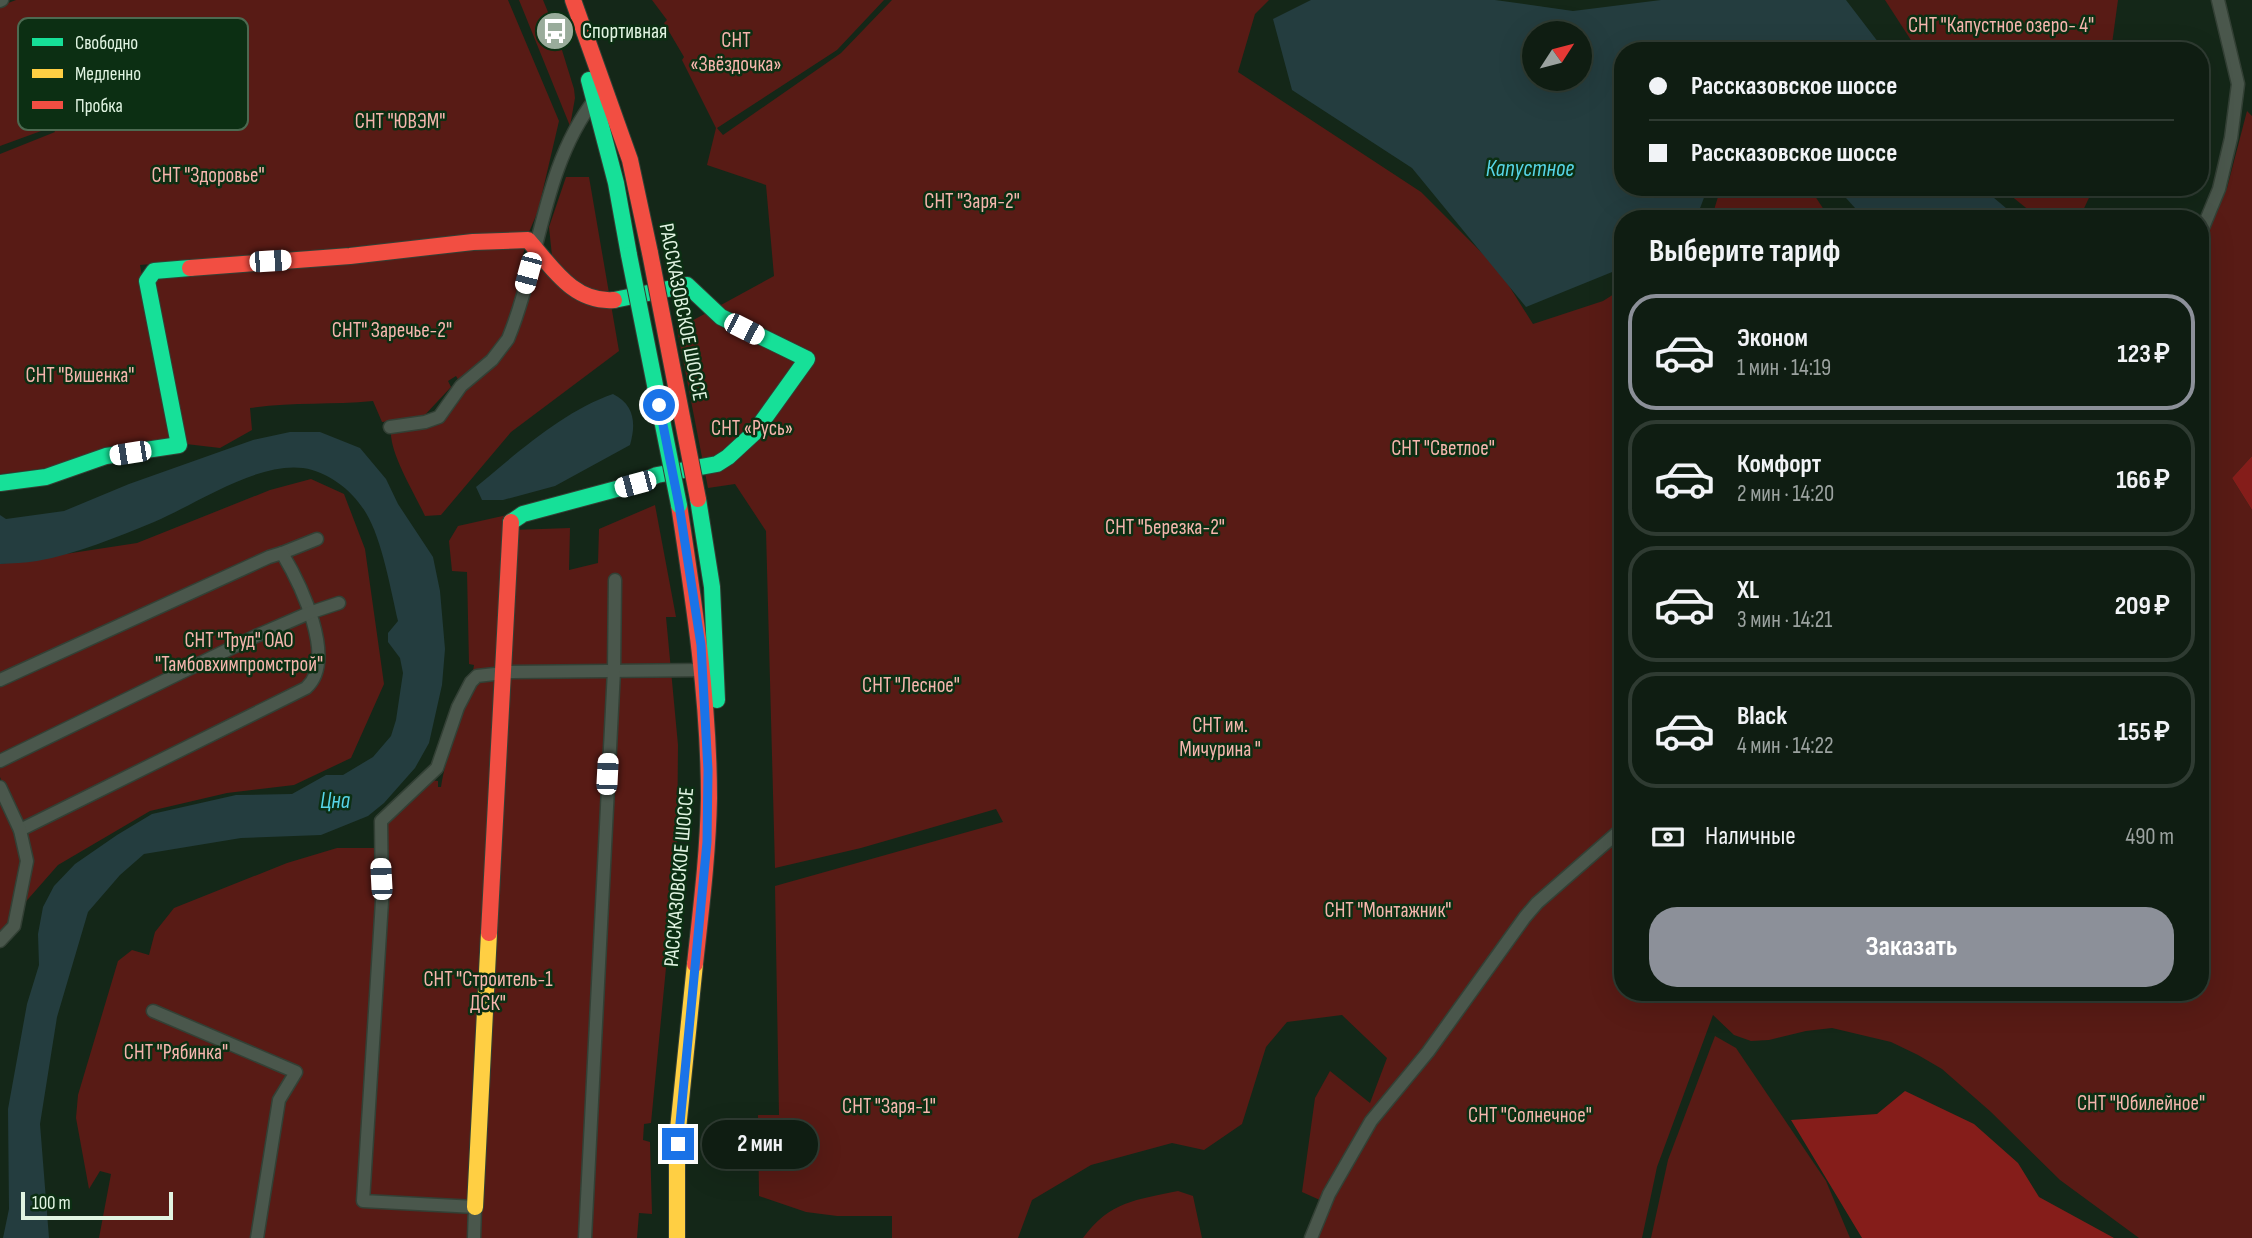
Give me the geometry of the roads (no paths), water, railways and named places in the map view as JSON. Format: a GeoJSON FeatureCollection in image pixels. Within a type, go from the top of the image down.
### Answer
{"type":"FeatureCollection","features":[{"type":"Feature","properties":{"kind":"main road","name":"РАССКАЗОВСКОЕ ШОССЕ"},"geometry":{"type":"LineString","coordinates":[[561,0],[595,99],[616,183],[679,505],[702,670],[708,770],[707,842],[681,1101],[677,1165],[677,1238]]}},
{"type":"Feature","properties":{"kind":"main road","name":"РАССКАЗОВСКОЕ ШОССЕ"},"geometry":{"type":"LineString","coordinates":[[573,0],[630,160],[698,499],[712,587],[716,641],[717,838],[703,968],[681,1101]]}},
{"type":"Feature","properties":{"kind":"main road"},"geometry":{"type":"LineString","coordinates":[[0,483],[46,477],[106,456],[179,445],[146,281],[154,271],[350,256],[473,242],[528,240],[559,275],[585,297],[604,302],[687,285],[721,317],[807,359],[784,398],[731,456],[716,465],[650,475],[635,484],[523,514],[511,521],[475,1208]]}},
{"type":"Feature","properties":{"kind":"street"},"geometry":{"type":"LineString","coordinates":[[2209,213],[2219,189],[2231,138],[2238,83],[2218,0]]}},
{"type":"Feature","properties":{"kind":"street"},"geometry":{"type":"LineString","coordinates":[[390,426],[434,420],[461,386],[498,354],[512,327],[560,161],[584,112],[595,99]]}},
{"type":"Feature","properties":{"kind":"street"},"geometry":{"type":"LineString","coordinates":[[0,680],[269,557],[317,539]]}},
{"type":"Feature","properties":{"kind":"street"},"geometry":{"type":"LineString","coordinates":[[20,830],[306,688],[315,679],[320,659],[309,613],[293,572],[282,553]]}},
{"type":"Feature","properties":{"kind":"street"},"geometry":{"type":"LineString","coordinates":[[585,1238],[614,670],[615,580]]}},
{"type":"Feature","properties":{"kind":"street"},"geometry":{"type":"LineString","coordinates":[[0,761],[309,613],[339,603]]}},
{"type":"Feature","properties":{"kind":"street"},"geometry":{"type":"LineString","coordinates":[[474,1238],[475,1208],[363,1201],[382,901],[379,835],[384,816],[439,764],[458,707],[471,682],[482,674],[702,670]]}},
{"type":"Feature","properties":{"kind":"street"},"geometry":{"type":"LineString","coordinates":[[0,787],[20,830],[27,861],[14,926],[0,941]]}},
{"type":"Feature","properties":{"kind":"street"},"geometry":{"type":"LineString","coordinates":[[1311,1238],[1329,1194],[1371,1121],[1428,1052],[1525,917],[1614,836]]}},
{"type":"Feature","properties":{"kind":"street"},"geometry":{"type":"LineString","coordinates":[[153,1012],[296,1072],[279,1100],[257,1238]]}},
{"type":"Feature","properties":{"kind":"water","name":"Капустное"},"geometry":{"type":"Polygon","coordinates":[[[1311,0],[1495,0],[1573,11],[1661,0],[1846,0],[1878,42],[1614,42],[1614,196],[1705,196],[1699,210],[1614,210],[1614,271],[1526,307],[1412,168],[1292,90],[1273,19],[1311,0]]]}},
{"type":"Feature","properties":{"kind":"water"},"geometry":{"type":"Polygon","coordinates":[[[1844,196],[1992,196],[2008,210],[1857,210],[1844,196]]]}},
{"type":"Feature","properties":{"kind":"water"},"geometry":{"type":"Polygon","coordinates":[[[613,394],[630,409],[633,430],[630,445],[555,486],[503,500],[482,500],[476,487],[524,448],[576,411],[613,394]]]}},
{"type":"Feature","properties":{"kind":"water","name":"Цна"},"geometry":{"type":"Polygon","coordinates":[[[290,432],[320,432],[360,448],[386,479],[398,504],[433,557],[440,591],[445,649],[442,685],[429,743],[415,768],[384,803],[368,816],[321,835],[241,838],[144,854],[120,875],[88,912],[57,1017],[40,1124],[49,1238],[3,1238],[9,1209],[8,1109],[27,1004],[39,965],[38,934],[43,907],[54,886],[75,864],[152,814],[236,795],[292,794],[326,775],[343,775],[373,757],[391,736],[403,673],[400,658],[388,642],[388,633],[398,621],[372,524],[354,497],[331,478],[313,470],[285,468],[266,471],[111,539],[67,554],[32,562],[0,564],[0,515],[6,519],[64,511],[129,484],[253,440],[290,432]]]}},
{"type":"Feature","properties":{"kind":"place","name":"Спортивная"},"geometry":{"type":"Point","coordinates":[555,31]}},
{"type":"Feature","properties":{"kind":"park label","name":"СНТ \"Капустное озеро- 4\""},"geometry":{"type":"Point","coordinates":[2001,25]}},
{"type":"Feature","properties":{"kind":"park label","name":"СНТ «Звёздочка»"},"geometry":{"type":"Point","coordinates":[736,52]}},
{"type":"Feature","properties":{"kind":"park label","name":"СНТ \"ЮВЭМ\""},"geometry":{"type":"Point","coordinates":[400,121]}},
{"type":"Feature","properties":{"kind":"park label","name":"СНТ \"Здоровье\""},"geometry":{"type":"Point","coordinates":[208,175]}},
{"type":"Feature","properties":{"kind":"park label","name":"СНТ \"Заря-2\""},"geometry":{"type":"Point","coordinates":[972,201]}},
{"type":"Feature","properties":{"kind":"park label","name":"СНТ\" Заречье-2\""},"geometry":{"type":"Point","coordinates":[392,330]}},
{"type":"Feature","properties":{"kind":"park label","name":"СНТ \"Вишенка\""},"geometry":{"type":"Point","coordinates":[80,375]}},
{"type":"Feature","properties":{"kind":"park label","name":"СНТ «Русь»"},"geometry":{"type":"Point","coordinates":[752,428]}},
{"type":"Feature","properties":{"kind":"park label","name":"СНТ \"Светлое\""},"geometry":{"type":"Point","coordinates":[1443,448]}},
{"type":"Feature","properties":{"kind":"park label","name":"СНТ \"Березка-2\""},"geometry":{"type":"Point","coordinates":[1165,527]}},
{"type":"Feature","properties":{"kind":"park label","name":"СНТ \"Труд\" ОАО \"Тамбовхимпромстрой\""},"geometry":{"type":"Point","coordinates":[239,652]}},
{"type":"Feature","properties":{"kind":"park label","name":"СНТ \"Лесное\""},"geometry":{"type":"Point","coordinates":[911,685]}},
{"type":"Feature","properties":{"kind":"park label","name":"СНТ им. Мичурина \""},"geometry":{"type":"Point","coordinates":[1220,737]}},
{"type":"Feature","properties":{"kind":"park label","name":"СНТ \"Монтажник\""},"geometry":{"type":"Point","coordinates":[1388,910]}},
{"type":"Feature","properties":{"kind":"park label","name":"СНТ \"Строитель-1 ДСК\""},"geometry":{"type":"Point","coordinates":[488,991]}},
{"type":"Feature","properties":{"kind":"park label","name":"СНТ \"Рябинка\""},"geometry":{"type":"Point","coordinates":[176,1052]}},
{"type":"Feature","properties":{"kind":"park label","name":"СНТ \"Юбилейное\""},"geometry":{"type":"Point","coordinates":[2141,1103]}},
{"type":"Feature","properties":{"kind":"park label","name":"СНТ \"Заря-1\""},"geometry":{"type":"Point","coordinates":[889,1106]}},
{"type":"Feature","properties":{"kind":"park label","name":"СНТ \"Солнечное\""},"geometry":{"type":"Point","coordinates":[1530,1115]}}]}
